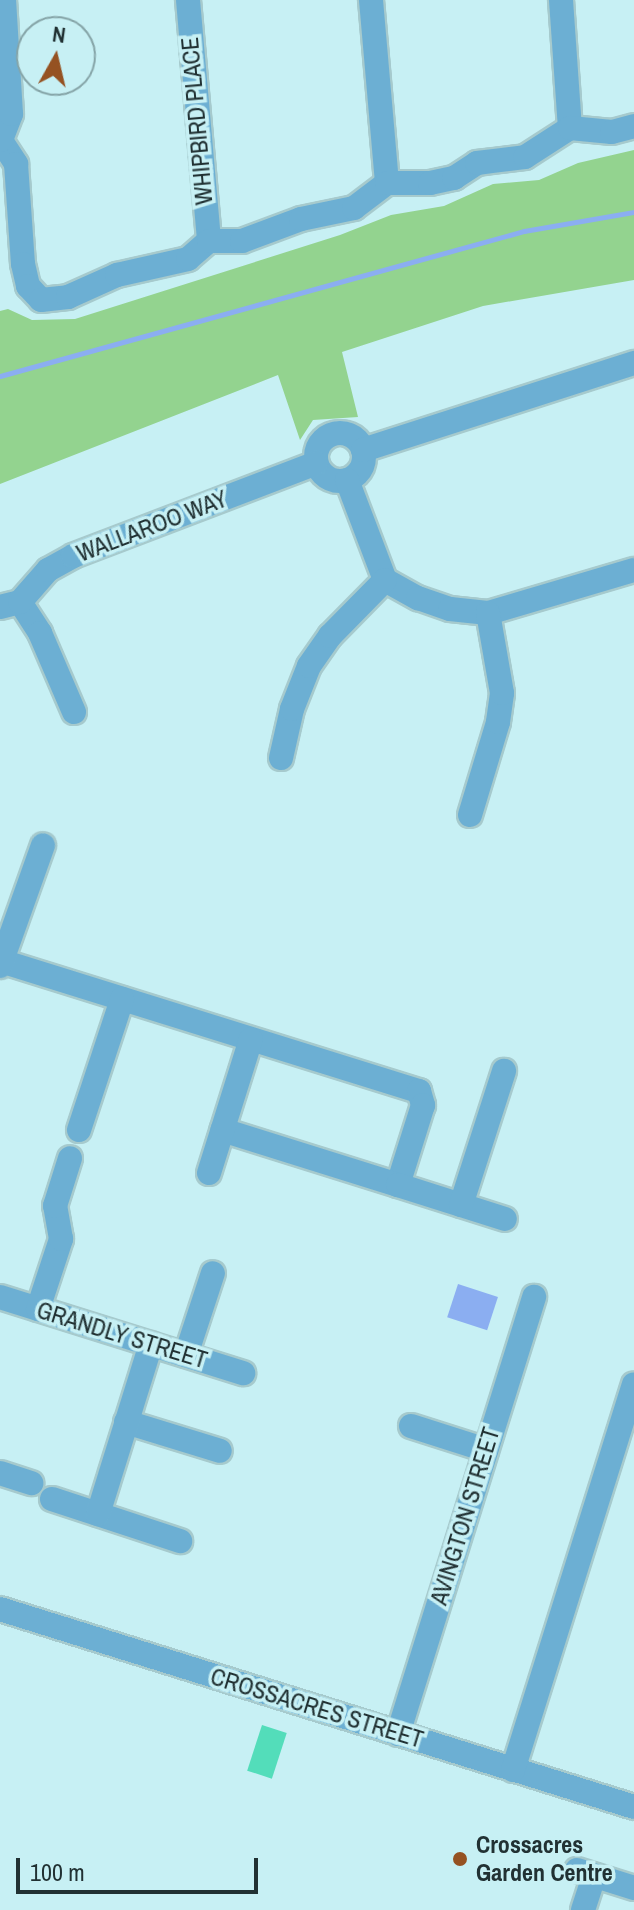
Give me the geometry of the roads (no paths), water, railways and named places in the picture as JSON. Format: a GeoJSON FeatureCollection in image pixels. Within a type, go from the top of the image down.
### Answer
{"type":"FeatureCollection","features":[{"type":"Feature","properties":{"kind":"street"},"geometry":{"type":"LineString","coordinates":[[4,0],[11,114],[1,139],[16,164],[23,264],[28,286],[41,300],[68,297],[117,275],[188,259],[209,241],[242,241],[301,219],[354,208],[387,183],[430,183],[454,178],[477,163],[525,157],[570,128],[612,132],[634,126]]}},
{"type":"Feature","properties":{"kind":"street","name":"WHIPBIRD PLACE"},"geometry":{"type":"LineString","coordinates":[[188,0],[209,241]]}},
{"type":"Feature","properties":{"kind":"street"},"geometry":{"type":"LineString","coordinates":[[371,0],[387,183]]}},
{"type":"Feature","properties":{"kind":"street"},"geometry":{"type":"LineString","coordinates":[[561,0],[570,128]]}},
{"type":"Feature","properties":{"kind":"street"},"geometry":{"type":"LineString","coordinates":[[363,450],[634,363]]}},
{"type":"Feature","properties":{"kind":"street"},"geometry":{"type":"LineString","coordinates":[[337,433],[353,437],[363,450],[359,472],[347,480],[332,480],[316,463],[318,447],[337,433]]}},
{"type":"Feature","properties":{"kind":"street","name":"WALLAROO WAY"},"geometry":{"type":"LineString","coordinates":[[10,605],[48,570],[73,556],[316,463]]}},
{"type":"Feature","properties":{"kind":"street"},"geometry":{"type":"LineString","coordinates":[[347,480],[385,580],[418,598],[450,609],[488,613],[634,570]]}},
{"type":"Feature","properties":{"kind":"street"},"geometry":{"type":"LineString","coordinates":[[281,758],[292,709],[309,666],[330,636],[385,580]]}},
{"type":"Feature","properties":{"kind":"street"},"geometry":{"type":"LineString","coordinates":[[10,605],[40,633],[74,712]]}},
{"type":"Feature","properties":{"kind":"street"},"geometry":{"type":"LineString","coordinates":[[470,815],[498,722],[502,693],[488,613]]}},
{"type":"Feature","properties":{"kind":"street"},"geometry":{"type":"LineString","coordinates":[[43,845],[1,964],[419,1091],[423,1105],[398,1185]]}},
{"type":"Feature","properties":{"kind":"street"},"geometry":{"type":"LineString","coordinates":[[79,1130],[122,999]]}},
{"type":"Feature","properties":{"kind":"street"},"geometry":{"type":"LineString","coordinates":[[209,1173],[251,1039]]}},
{"type":"Feature","properties":{"kind":"street"},"geometry":{"type":"LineString","coordinates":[[461,1205],[504,1071]]}},
{"type":"Feature","properties":{"kind":"street"},"geometry":{"type":"LineString","coordinates":[[222,1130],[505,1219]]}},
{"type":"Feature","properties":{"kind":"street"},"geometry":{"type":"LineString","coordinates":[[38,1309],[61,1239],[55,1206],[70,1158]]}},
{"type":"Feature","properties":{"kind":"street"},"geometry":{"type":"LineString","coordinates":[[186,1355],[213,1273]]}},
{"type":"Feature","properties":{"kind":"street","name":"AVINGTON STREET"},"geometry":{"type":"LineString","coordinates":[[398,1734],[534,1297]]}},
{"type":"Feature","properties":{"kind":"street","name":"GRANDLY STREET"},"geometry":{"type":"LineString","coordinates":[[0,1298],[243,1373]]}},
{"type":"Feature","properties":{"kind":"street"},"geometry":{"type":"LineString","coordinates":[[98,1514],[151,1344]]}},
{"type":"Feature","properties":{"kind":"street"},"geometry":{"type":"LineString","coordinates":[[513,1770],[634,1385]]}},
{"type":"Feature","properties":{"kind":"street"},"geometry":{"type":"LineString","coordinates":[[126,1422],[220,1451]]}},
{"type":"Feature","properties":{"kind":"street"},"geometry":{"type":"LineString","coordinates":[[411,1426],[486,1450]]}},
{"type":"Feature","properties":{"kind":"street"},"geometry":{"type":"LineString","coordinates":[[0,1473],[31,1483]]}},
{"type":"Feature","properties":{"kind":"street"},"geometry":{"type":"LineString","coordinates":[[52,1499],[180,1541]]}},
{"type":"Feature","properties":{"kind":"street","name":"CROSSACRES STREET"},"geometry":{"type":"LineString","coordinates":[[0,1609],[634,1807]]}},
{"type":"Feature","properties":{"kind":"street"},"geometry":{"type":"LineString","coordinates":[[583,1910],[585,1873],[634,1888]]}},
{"type":"Feature","properties":{"kind":"water"},"geometry":{"type":"Polygon","coordinates":[[[458,1284],[498,1297],[487,1330],[447,1317],[458,1284]]]}},
{"type":"Feature","properties":{"kind":"waterway"},"geometry":{"type":"LineString","coordinates":[[0,376],[524,231],[634,212]]}},
{"type":"Feature","properties":{"kind":"place","name":"Crossacres Garden Centre"},"geometry":{"type":"Point","coordinates":[460,1859]}}]}
